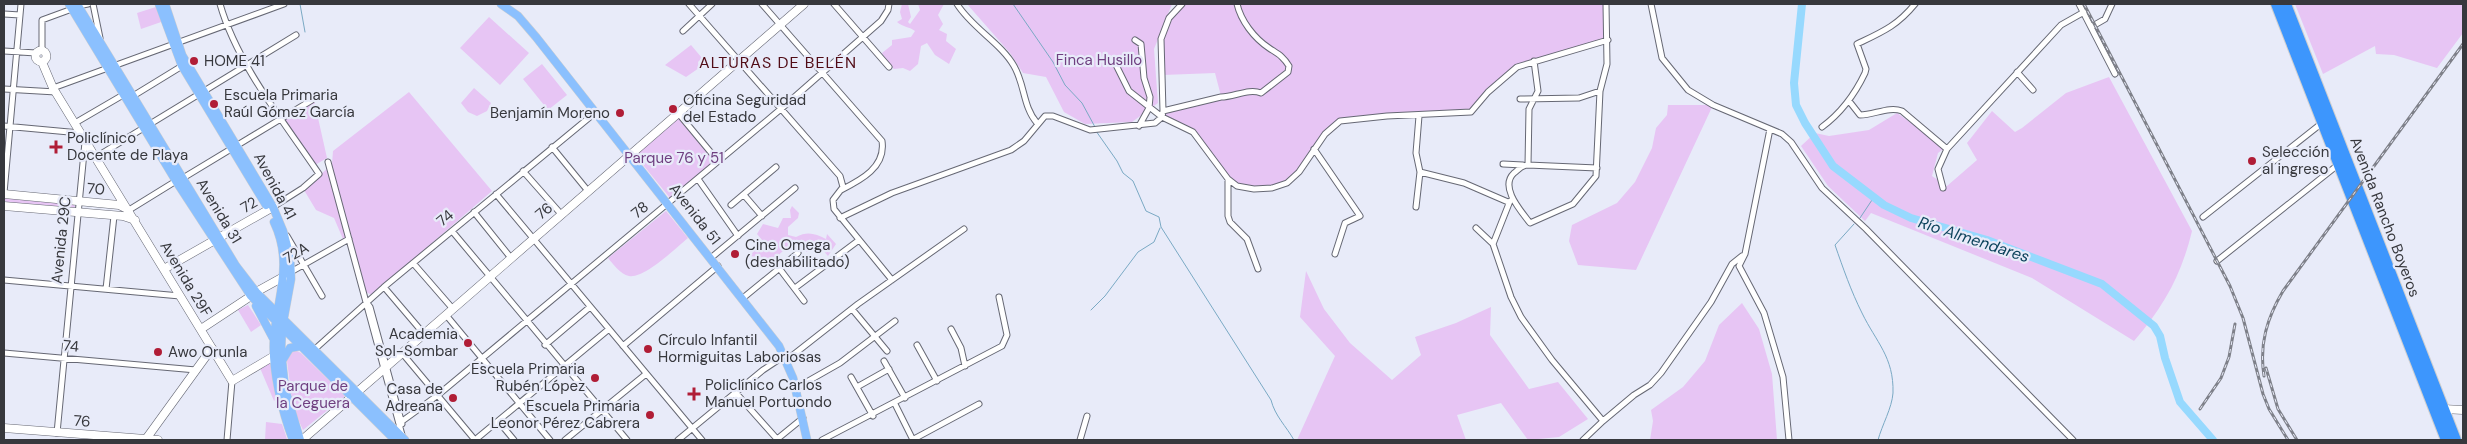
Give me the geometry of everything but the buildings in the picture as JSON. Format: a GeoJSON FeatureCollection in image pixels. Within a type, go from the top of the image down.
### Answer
{"type":"FeatureCollection","features":[{"type":"Feature","properties":{"kind":"highway","name":"Avenida Rancho Boyeros"},"geometry":{"type":"LineString","coordinates":[[2276,4],[2446,440]]}},
{"type":"Feature","properties":{"kind":"highway","name":"Avenida Rancho Boyeros"},"geometry":{"type":"LineString","coordinates":[[2286,4],[2456,440]]}},
{"type":"Feature","properties":{"kind":"highway"},"geometry":{"type":"LineString","coordinates":[[2400,320],[2414,375],[2438,440]]}},
{"type":"Feature","properties":{"kind":"main road","name":"Avenida 41"},"geometry":{"type":"LineString","coordinates":[[159,4],[175,44],[201,93]]}},
{"type":"Feature","properties":{"kind":"main road","name":"Avenida 41"},"geometry":{"type":"LineString","coordinates":[[165,4],[182,66],[234,146],[283,231],[288,274],[279,318]]}},
{"type":"Feature","properties":{"kind":"main road","name":"Avenida 51"},"geometry":{"type":"LineString","coordinates":[[501,4],[527,25],[712,258],[786,358],[796,388],[807,440]]}},
{"type":"Feature","properties":{"kind":"main road","name":"Avenida 31"},"geometry":{"type":"LineString","coordinates":[[74,6],[102,45],[123,95],[147,126]]}},
{"type":"Feature","properties":{"kind":"main road","name":"Avenida 31"},"geometry":{"type":"LineString","coordinates":[[74,6],[110,67],[133,96],[147,126],[216,240],[253,294],[279,318]]}},
{"type":"Feature","properties":{"kind":"main road","name":"Avenida 41"},"geometry":{"type":"LineString","coordinates":[[271,208],[288,274]]}},
{"type":"Feature","properties":{"kind":"main road"},"geometry":{"type":"LineString","coordinates":[[253,294],[274,340]]}},
{"type":"Feature","properties":{"kind":"main road"},"geometry":{"type":"LineString","coordinates":[[279,318],[282,328],[282,361],[285,389],[301,440]]}},
{"type":"Feature","properties":{"kind":"main road"},"geometry":{"type":"LineString","coordinates":[[279,318],[274,340],[274,356],[283,410],[293,440]]}},
{"type":"Feature","properties":{"kind":"main road"},"geometry":{"type":"LineString","coordinates":[[279,318],[315,349],[395,440]]}},
{"type":"Feature","properties":{"kind":"main road"},"geometry":{"type":"LineString","coordinates":[[282,328],[404,440]]}},
{"type":"Feature","properties":{"kind":"main road"},"geometry":{"type":"LineString","coordinates":[[282,361],[290,348],[301,346]]}},
{"type":"Feature","properties":{"kind":"street"},"geometry":{"type":"LineString","coordinates":[[4,193],[7,126],[13,90],[21,4]]}},
{"type":"Feature","properties":{"kind":"street"},"geometry":{"type":"LineString","coordinates":[[83,136],[54,90],[42,62],[36,60],[39,52],[42,20],[74,6],[88,4]]}},
{"type":"Feature","properties":{"kind":"street"},"geometry":{"type":"LineString","coordinates":[[93,4],[102,45]]}},
{"type":"Feature","properties":{"kind":"street"},"geometry":{"type":"LineString","coordinates":[[220,4],[226,25],[247,64],[281,118]]}},
{"type":"Feature","properties":{"kind":"street"},"geometry":{"type":"LineString","coordinates":[[4,89],[54,90],[110,67],[282,4]]}},
{"type":"Feature","properties":{"kind":"street"},"geometry":{"type":"LineString","coordinates":[[689,4],[840,176],[843,184],[832,205],[840,218],[892,280]]}},
{"type":"Feature","properties":{"kind":"street"},"geometry":{"type":"LineString","coordinates":[[683,31],[712,4]]}},
{"type":"Feature","properties":{"kind":"street"},"geometry":{"type":"LineString","coordinates":[[762,4],[882,141],[881,156],[875,167],[861,180],[840,190]]}},
{"type":"Feature","properties":{"kind":"street","name":"76"},"geometry":{"type":"LineString","coordinates":[[301,440],[804,4]]}},
{"type":"Feature","properties":{"kind":"street"},"geometry":{"type":"LineString","coordinates":[[834,4],[888,67]]}},
{"type":"Feature","properties":{"kind":"street","name":"78"},"geometry":{"type":"LineString","coordinates":[[402,422],[438,395],[782,108],[881,22],[888,10],[889,4]]}},
{"type":"Feature","properties":{"kind":"street"},"geometry":{"type":"LineString","coordinates":[[957,4],[964,15],[1015,67],[1024,89],[1030,114],[1037,123]]}},
{"type":"Feature","properties":{"kind":"street"},"geometry":{"type":"LineString","coordinates":[[840,218],[910,186],[1011,150],[1024,141],[1044,116],[1053,116],[1090,130],[1155,124],[1162,117],[1163,111],[1161,38],[1169,18],[1182,4]]}},
{"type":"Feature","properties":{"kind":"street"},"geometry":{"type":"LineString","coordinates":[[1163,111],[1221,97],[1230,97],[1256,91],[1261,93],[1288,72],[1289,66],[1283,56],[1259,41],[1238,10],[1230,4]]}},
{"type":"Feature","properties":{"kind":"street"},"geometry":{"type":"LineString","coordinates":[[1237,4],[1238,10]]}},
{"type":"Feature","properties":{"kind":"street"},"geometry":{"type":"LineString","coordinates":[[1420,172],[1464,183],[1510,200],[1530,223],[1573,204],[1596,176],[1600,91],[1607,64],[1606,4]]}},
{"type":"Feature","properties":{"kind":"street"},"geometry":{"type":"LineString","coordinates":[[1651,4],[1662,58],[1688,90],[1713,105],[1782,134],[1791,142],[1822,188],[1866,230],[2073,440]]}},
{"type":"Feature","properties":{"kind":"street"},"geometry":{"type":"LineString","coordinates":[[1822,126],[1833,119],[1849,100],[1866,68],[1857,44],[1890,29],[1916,4]]}},
{"type":"Feature","properties":{"kind":"street"},"geometry":{"type":"LineString","coordinates":[[2079,4],[2115,74]]}},
{"type":"Feature","properties":{"kind":"street"},"geometry":{"type":"LineString","coordinates":[[2091,27],[2105,19],[2112,4]]}},
{"type":"Feature","properties":{"kind":"street"},"geometry":{"type":"LineString","coordinates":[[1943,188],[1938,169],[1947,149],[2061,25],[2084,12]]}},
{"type":"Feature","properties":{"kind":"street"},"geometry":{"type":"LineString","coordinates":[[4,14],[20,15]]}},
{"type":"Feature","properties":{"kind":"street"},"geometry":{"type":"LineString","coordinates":[[96,157],[296,35]]}},
{"type":"Feature","properties":{"kind":"street"},"geometry":{"type":"LineString","coordinates":[[1135,40],[1141,44],[1144,78],[1150,97],[1149,108],[1139,126]]}},
{"type":"Feature","properties":{"kind":"street"},"geometry":{"type":"LineString","coordinates":[[1115,63],[1129,92],[1162,117],[1186,128],[1199,137],[1228,179],[1237,186],[1254,189],[1272,188],[1287,183],[1299,172],[1324,134],[1340,121],[1387,116],[1419,116],[1471,112],[1508,72],[1517,67],[1608,40]]}},
{"type":"Feature","properties":{"kind":"street"},"geometry":{"type":"LineString","coordinates":[[4,50],[39,52]]}},
{"type":"Feature","properties":{"kind":"street"},"geometry":{"type":"LineString","coordinates":[[1526,165],[1529,109],[1538,90],[1534,61]]}},
{"type":"Feature","properties":{"kind":"street"},"geometry":{"type":"LineString","coordinates":[[133,96],[182,66]]}},
{"type":"Feature","properties":{"kind":"street"},"geometry":{"type":"LineString","coordinates":[[2017,72],[2033,90]]}},
{"type":"Feature","properties":{"kind":"street"},"geometry":{"type":"LineString","coordinates":[[1520,99],[1579,98],[1600,91]]}},
{"type":"Feature","properties":{"kind":"street"},"geometry":{"type":"LineString","coordinates":[[75,123],[123,95]]}},
{"type":"Feature","properties":{"kind":"street"},"geometry":{"type":"LineString","coordinates":[[126,213],[312,100]]}},
{"type":"Feature","properties":{"kind":"street"},"geometry":{"type":"LineString","coordinates":[[1849,100],[1860,115],[1872,115],[1894,108],[1902,111],[1947,149]]}},
{"type":"Feature","properties":{"kind":"street","name":"74"},"geometry":{"type":"LineString","coordinates":[[315,349],[366,302],[596,112]]}},
{"type":"Feature","properties":{"kind":"street"},"geometry":{"type":"LineString","coordinates":[[678,113],[718,161]]}},
{"type":"Feature","properties":{"kind":"street"},"geometry":{"type":"LineString","coordinates":[[1416,207],[1420,172],[1416,153],[1419,116]]}},
{"type":"Feature","properties":{"kind":"street","name":"72"},"geometry":{"type":"LineString","coordinates":[[164,270],[271,208],[303,188],[319,174],[281,118]]}},
{"type":"Feature","properties":{"kind":"street"},"geometry":{"type":"LineString","coordinates":[[2203,217],[2322,123]]}},
{"type":"Feature","properties":{"kind":"street"},"geometry":{"type":"LineString","coordinates":[[7,126],[83,136]]}},
{"type":"Feature","properties":{"kind":"street"},"geometry":{"type":"LineString","coordinates":[[1770,128],[1745,254],[1739,266],[1764,313],[1783,377],[1789,440]]}},
{"type":"Feature","properties":{"kind":"street","name":"Avenida 29F"},"geometry":{"type":"LineString","coordinates":[[83,136],[126,213],[135,220],[232,381]]}},
{"type":"Feature","properties":{"kind":"street","name":"Avenida 29C"},"geometry":{"type":"LineString","coordinates":[[57,433],[79,201],[83,136]]}},
{"type":"Feature","properties":{"kind":"street"},"geometry":{"type":"LineString","coordinates":[[552,147],[588,192]]}},
{"type":"Feature","properties":{"kind":"street"},"geometry":{"type":"LineString","coordinates":[[1314,149],[1360,216],[1345,223],[1335,254]]}},
{"type":"Feature","properties":{"kind":"street"},"geometry":{"type":"LineString","coordinates":[[328,162],[366,302],[370,307],[397,422],[404,440]]}},
{"type":"Feature","properties":{"kind":"street"},"geometry":{"type":"LineString","coordinates":[[1503,164],[1597,168]]}},
{"type":"Feature","properties":{"kind":"street"},"geometry":{"type":"LineString","coordinates":[[2217,262],[2339,164]]}},
{"type":"Feature","properties":{"kind":"street"},"geometry":{"type":"LineString","coordinates":[[1493,244],[1510,200],[1511,176],[1526,165]]}},
{"type":"Feature","properties":{"kind":"street"},"geometry":{"type":"LineString","coordinates":[[731,205],[776,167]]}},
{"type":"Feature","properties":{"kind":"street"},"geometry":{"type":"LineString","coordinates":[[523,171],[561,214]]}},
{"type":"Feature","properties":{"kind":"street"},"geometry":{"type":"LineString","coordinates":[[698,179],[738,236]]}},
{"type":"Feature","properties":{"kind":"street"},"geometry":{"type":"LineString","coordinates":[[1228,179],[1228,216],[1230,222],[1247,239],[1258,269]]}},
{"type":"Feature","properties":{"kind":"street"},"geometry":{"type":"LineString","coordinates":[[712,258],[795,188]]}},
{"type":"Feature","properties":{"kind":"street","name":"70"},"geometry":{"type":"LineString","coordinates":[[4,193],[119,205],[126,213],[114,216],[4,206]]}},
{"type":"Feature","properties":{"kind":"street"},"geometry":{"type":"LineString","coordinates":[[496,194],[702,440]]}},
{"type":"Feature","properties":{"kind":"street"},"geometry":{"type":"LineString","coordinates":[[744,195],[762,216]]}},
{"type":"Feature","properties":{"kind":"street"},"geometry":{"type":"LineString","coordinates":[[474,212],[511,258]]}},
{"type":"Feature","properties":{"kind":"street"},"geometry":{"type":"LineString","coordinates":[[106,289],[114,216]]}},
{"type":"Feature","properties":{"kind":"street"},"geometry":{"type":"LineString","coordinates":[[1476,228],[1493,244],[1511,297],[1521,317],[1552,360],[1603,421]]}},
{"type":"Feature","properties":{"kind":"street"},"geometry":{"type":"LineString","coordinates":[[678,440],[778,360],[793,355],[852,309],[964,229]]}},
{"type":"Feature","properties":{"kind":"street"},"geometry":{"type":"LineString","coordinates":[[283,231],[322,296]]}},
{"type":"Feature","properties":{"kind":"street"},"geometry":{"type":"LineString","coordinates":[[452,231],[627,440]]}},
{"type":"Feature","properties":{"kind":"street","name":"72A"},"geometry":{"type":"LineString","coordinates":[[200,329],[253,294],[349,239]]}},
{"type":"Feature","properties":{"kind":"street"},"geometry":{"type":"LineString","coordinates":[[795,288],[859,240]]}},
{"type":"Feature","properties":{"kind":"street"},"geometry":{"type":"LineString","coordinates":[[743,298],[798,253]]}},
{"type":"Feature","properties":{"kind":"street"},"geometry":{"type":"LineString","coordinates":[[1583,440],[1634,395],[1650,385],[1661,373],[1711,302],[1732,264],[1745,254]]}},
{"type":"Feature","properties":{"kind":"street"},"geometry":{"type":"LineString","coordinates":[[413,263],[453,309]]}},
{"type":"Feature","properties":{"kind":"street"},"geometry":{"type":"LineString","coordinates":[[622,346],[718,266]]}},
{"type":"Feature","properties":{"kind":"street"},"geometry":{"type":"LineString","coordinates":[[779,268],[804,301]]}},
{"type":"Feature","properties":{"kind":"street"},"geometry":{"type":"LineString","coordinates":[[4,280],[180,296]]}},
{"type":"Feature","properties":{"kind":"street"},"geometry":{"type":"LineString","coordinates":[[384,287],[424,334]]}},
{"type":"Feature","properties":{"kind":"street"},"geometry":{"type":"LineString","coordinates":[[822,440],[895,404],[1002,346],[1007,335],[999,297]]}},
{"type":"Feature","properties":{"kind":"street"},"geometry":{"type":"LineString","coordinates":[[545,344],[590,307]]}},
{"type":"Feature","properties":{"kind":"street"},"geometry":{"type":"LineString","coordinates":[[852,309],[887,351]]}},
{"type":"Feature","properties":{"kind":"street"},"geometry":{"type":"LineString","coordinates":[[446,315],[550,440]]}},
{"type":"Feature","properties":{"kind":"street"},"geometry":{"type":"LineString","coordinates":[[796,388],[840,362],[895,321]]}},
{"type":"Feature","properties":{"kind":"street"},"geometry":{"type":"LineString","coordinates":[[402,353],[475,440],[609,329]]}},
{"type":"Feature","properties":{"kind":"street"},"geometry":{"type":"LineString","coordinates":[[951,329],[962,348],[965,366]]}},
{"type":"Feature","properties":{"kind":"street"},"geometry":{"type":"LineString","coordinates":[[918,344],[937,381]]}},
{"type":"Feature","properties":{"kind":"street"},"geometry":{"type":"LineString","coordinates":[[145,440],[212,348]]}},
{"type":"Feature","properties":{"kind":"street","name":"74"},"geometry":{"type":"LineString","coordinates":[[4,353],[63,360],[196,370]]}},
{"type":"Feature","properties":{"kind":"street"},"geometry":{"type":"LineString","coordinates":[[227,440],[232,381],[274,356]]}},
{"type":"Feature","properties":{"kind":"street"},"geometry":{"type":"LineString","coordinates":[[884,361],[905,398]]}},
{"type":"Feature","properties":{"kind":"street"},"geometry":{"type":"LineString","coordinates":[[385,367],[402,422],[404,440]]}},
{"type":"Feature","properties":{"kind":"street"},"geometry":{"type":"LineString","coordinates":[[857,387],[889,369]]}},
{"type":"Feature","properties":{"kind":"street"},"geometry":{"type":"LineString","coordinates":[[565,440],[646,374]]}},
{"type":"Feature","properties":{"kind":"street"},"geometry":{"type":"LineString","coordinates":[[851,377],[872,416]]}},
{"type":"Feature","properties":{"kind":"street"},"geometry":{"type":"LineString","coordinates":[[736,393],[776,440],[802,418]]}},
{"type":"Feature","properties":{"kind":"street"},"geometry":{"type":"LineString","coordinates":[[895,404],[913,440],[979,404]]}},
{"type":"Feature","properties":{"kind":"street"},"geometry":{"type":"LineString","coordinates":[[2444,409],[2463,410]]}},
{"type":"Feature","properties":{"kind":"street"},"geometry":{"type":"LineString","coordinates":[[1080,440],[1087,416]]}},
{"type":"Feature","properties":{"kind":"street"},"geometry":{"type":"LineString","coordinates":[[498,422],[514,440]]}},
{"type":"Feature","properties":{"kind":"street","name":"76"},"geometry":{"type":"LineString","coordinates":[[4,428],[158,440]]}},
{"type":"Feature","properties":{"kind":"street"},"geometry":{"type":"LineString","coordinates":[[1592,434],[1595,440]]}},
{"type":"Feature","properties":{"kind":"green space"},"geometry":{"type":"Polygon","coordinates":[[[902,4],[908,4],[911,17],[908,22],[910,24],[920,10],[918,4],[944,4],[938,15],[943,24],[939,30],[947,34],[946,41],[956,49],[949,64],[935,55],[927,43],[921,46],[918,64],[910,71],[903,68],[894,69],[887,63],[882,53],[892,45],[892,40],[911,37],[915,31],[897,22],[902,19],[900,12],[902,4]]]}},
{"type":"Feature","properties":{"kind":"green space","name":"Finca Husillo"},"geometry":{"type":"Polygon","coordinates":[[[967,4],[1172,4],[1154,49],[1158,103],[1132,122],[1085,124],[1064,112],[1046,77],[1023,73],[1010,53],[967,4]]]}},
{"type":"Feature","properties":{"kind":"green space"},"geometry":{"type":"Polygon","coordinates":[[[1182,4],[1603,4],[1608,40],[1508,72],[1471,112],[1340,121],[1325,134],[1299,172],[1287,183],[1272,188],[1237,186],[1228,179],[1199,137],[1162,117],[1163,111],[1221,96],[1215,73],[1163,75],[1162,55],[1166,29],[1175,12],[1182,4]]]}},
{"type":"Feature","properties":{"kind":"green space"},"geometry":{"type":"Polygon","coordinates":[[[2295,4],[2463,4],[2463,33],[2437,68],[2394,55],[2376,54],[2375,46],[2323,74],[2295,4]]]}},
{"type":"Feature","properties":{"kind":"green space"},"geometry":{"type":"Polygon","coordinates":[[[159,6],[164,21],[141,29],[137,13],[159,6]]]}},
{"type":"Feature","properties":{"kind":"green space"},"geometry":{"type":"Polygon","coordinates":[[[489,17],[529,53],[500,85],[460,48],[489,17]]]}},
{"type":"Feature","properties":{"kind":"green space"},"geometry":{"type":"Polygon","coordinates":[[[691,45],[702,58],[698,62],[699,68],[686,77],[665,65],[691,45]]]}},
{"type":"Feature","properties":{"kind":"green space"},"geometry":{"type":"Polygon","coordinates":[[[542,64],[567,95],[548,110],[523,79],[542,64]]]}},
{"type":"Feature","properties":{"kind":"green space"},"geometry":{"type":"Polygon","coordinates":[[[2109,77],[2192,231],[2183,262],[2170,290],[2163,303],[2134,341],[2032,278],[1871,213],[1865,221],[1828,186],[1801,146],[1815,133],[1829,136],[1869,130],[1897,113],[1946,147],[1938,153],[1932,176],[1947,186],[1977,160],[1967,143],[1992,111],[2015,132],[2066,93],[2109,77]]]}},
{"type":"Feature","properties":{"kind":"green space"},"geometry":{"type":"Polygon","coordinates":[[[474,88],[491,103],[487,111],[477,116],[468,112],[461,103],[474,88]]]}},
{"type":"Feature","properties":{"kind":"green space"},"geometry":{"type":"Polygon","coordinates":[[[409,92],[492,191],[372,295],[366,292],[351,235],[343,239],[334,218],[316,210],[304,190],[332,164],[333,151],[409,92]]]}},
{"type":"Feature","properties":{"kind":"green space"},"geometry":{"type":"Polygon","coordinates":[[[314,100],[327,158],[315,165],[284,119],[314,100]]]}},
{"type":"Feature","properties":{"kind":"green space"},"geometry":{"type":"Polygon","coordinates":[[[1668,105],[1713,105],[1636,270],[1578,265],[1569,241],[1572,225],[1617,203],[1635,182],[1652,148],[1656,128],[1667,115],[1668,105]]]}},
{"type":"Feature","properties":{"kind":"green space","name":"Parque 76 y 51"},"geometry":{"type":"Polygon","coordinates":[[[678,116],[715,161],[670,198],[635,155],[678,116]]]}},
{"type":"Feature","properties":{"kind":"green space"},"geometry":{"type":"Polygon","coordinates":[[[7,197],[73,203],[75,207],[74,209],[9,203],[4,200],[7,197]]]}},
{"type":"Feature","properties":{"kind":"green space"},"geometry":{"type":"Polygon","coordinates":[[[792,206],[799,213],[798,218],[788,227],[788,235],[796,237],[811,234],[826,239],[827,234],[836,244],[828,256],[818,245],[807,252],[801,251],[803,246],[784,250],[776,260],[750,256],[762,240],[757,234],[763,224],[778,228],[783,218],[791,218],[790,210],[792,206]]]}},
{"type":"Feature","properties":{"kind":"green space"},"geometry":{"type":"Polygon","coordinates":[[[666,211],[688,238],[660,262],[643,273],[629,276],[623,273],[608,258],[666,211]]]}},
{"type":"Feature","properties":{"kind":"green space"},"geometry":{"type":"Polygon","coordinates":[[[1306,271],[1324,309],[1350,343],[1392,380],[1421,355],[1415,337],[1456,323],[1491,307],[1490,335],[1529,389],[1558,382],[1588,419],[1559,437],[1528,440],[1501,403],[1457,415],[1466,440],[1297,440],[1335,356],[1300,317],[1306,271]]]}},
{"type":"Feature","properties":{"kind":"green space"},"geometry":{"type":"Polygon","coordinates":[[[1742,303],[1759,329],[1772,374],[1777,440],[1650,440],[1653,421],[1651,410],[1683,387],[1705,361],[1719,325],[1742,303]]]}},
{"type":"Feature","properties":{"kind":"green space"},"geometry":{"type":"Polygon","coordinates":[[[248,305],[261,325],[251,332],[238,310],[248,305]]]}},
{"type":"Feature","properties":{"kind":"green space","name":"Parque de la Ceguera"},"geometry":{"type":"Polygon","coordinates":[[[295,350],[301,353],[345,396],[303,430],[293,408],[287,361],[289,354],[295,350]]]}},
{"type":"Feature","properties":{"kind":"green space"},"geometry":{"type":"Polygon","coordinates":[[[269,363],[272,364],[277,399],[274,401],[260,368],[269,363]]]}},
{"type":"Feature","properties":{"kind":"green space"},"geometry":{"type":"Polygon","coordinates":[[[266,422],[282,424],[287,439],[265,440],[266,422]]]}},
{"type":"Feature","properties":{"kind":"waterway"},"geometry":{"type":"LineString","coordinates":[[300,4],[305,32]]}},
{"type":"Feature","properties":{"kind":"waterway"},"geometry":{"type":"LineString","coordinates":[[1013,4],[1053,62],[1065,85],[1082,103],[1095,127]]}},
{"type":"Feature","properties":{"kind":"waterway","name":"Río Almendares"},"geometry":{"type":"LineString","coordinates":[[1802,4],[1794,83],[1796,105],[1805,123],[1833,166],[1884,205],[1911,218],[1987,240],[2102,284],[2154,326],[2160,336],[2165,358],[2180,402],[2213,440]]}},
{"type":"Feature","properties":{"kind":"waterway"},"geometry":{"type":"LineString","coordinates":[[1096,131],[1123,173],[1133,181],[1146,211],[1159,217],[1161,227],[1271,400],[1278,416],[1294,440]]}},
{"type":"Feature","properties":{"kind":"waterway"},"geometry":{"type":"LineString","coordinates":[[1860,218],[1874,197]]}},
{"type":"Feature","properties":{"kind":"waterway"},"geometry":{"type":"LineString","coordinates":[[1854,224],[1835,245],[1854,296],[1883,350],[1891,369],[1893,380],[1892,399],[1878,440]]}},
{"type":"Feature","properties":{"kind":"waterway"},"geometry":{"type":"LineString","coordinates":[[1091,310],[1105,296],[1138,252],[1154,242],[1160,228]]}},
{"type":"Feature","properties":{"kind":"railway"},"geometry":{"type":"LineString","coordinates":[[2084,4],[2230,286],[2243,318],[2263,394],[2269,409],[2288,440]]}},
{"type":"Feature","properties":{"kind":"railway"},"geometry":{"type":"LineString","coordinates":[[2264,376],[2263,353],[2266,332],[2273,311],[2283,291],[2463,44]]}},
{"type":"Feature","properties":{"kind":"railway"},"geometry":{"type":"LineString","coordinates":[[2200,409],[2221,378],[2229,357],[2235,324]]}},
{"type":"Feature","properties":{"kind":"railway"},"geometry":{"type":"LineString","coordinates":[[2266,368],[2278,409],[2297,440]]}},
{"type":"Feature","properties":{"kind":"place","name":"HOME 41"},"geometry":{"type":"Point","coordinates":[194,61]}},
{"type":"Feature","properties":{"kind":"place","name":"Escuela Primaria Raúl Gómez García"},"geometry":{"type":"Point","coordinates":[214,104]}},
{"type":"Feature","properties":{"kind":"place","name":"Oficina Seguridad del Estado"},"geometry":{"type":"Point","coordinates":[673,109]}},
{"type":"Feature","properties":{"kind":"place","name":"Benjamín Moreno"},"geometry":{"type":"Point","coordinates":[620,113]}},
{"type":"Feature","properties":{"kind":"place","name":"Policlínico Docente de Playa"},"geometry":{"type":"Point","coordinates":[56,147]}},
{"type":"Feature","properties":{"kind":"place","name":"Selección al ingreso"},"geometry":{"type":"Point","coordinates":[2252,161]}},
{"type":"Feature","properties":{"kind":"place","name":"Cine Omega (deshabilitado)"},"geometry":{"type":"Point","coordinates":[735,254]}},
{"type":"Feature","properties":{"kind":"place","name":"Academia Sol-Sombar"},"geometry":{"type":"Point","coordinates":[468,343]}},
{"type":"Feature","properties":{"kind":"place","name":"Círculo Infantil Hormiguitas Laboriosas"},"geometry":{"type":"Point","coordinates":[648,349]}},
{"type":"Feature","properties":{"kind":"place","name":"Awo Orunla"},"geometry":{"type":"Point","coordinates":[158,352]}},
{"type":"Feature","properties":{"kind":"place","name":"Escuela Primaria Rubén López"},"geometry":{"type":"Point","coordinates":[595,378]}},
{"type":"Feature","properties":{"kind":"place","name":"Policlínico Carlos Manuel Portuondo"},"geometry":{"type":"Point","coordinates":[694,394]}},
{"type":"Feature","properties":{"kind":"place","name":"Casa de Adreana"},"geometry":{"type":"Point","coordinates":[453,398]}},
{"type":"Feature","properties":{"kind":"place","name":"Escuela Primaria Leonor Pérez Cabrera"},"geometry":{"type":"Point","coordinates":[650,415]}},
{"type":"Feature","properties":{"kind":"district","name":"ALTURAS DE BELÉN"},"geometry":{"type":"Point","coordinates":[778,62]}}]}
